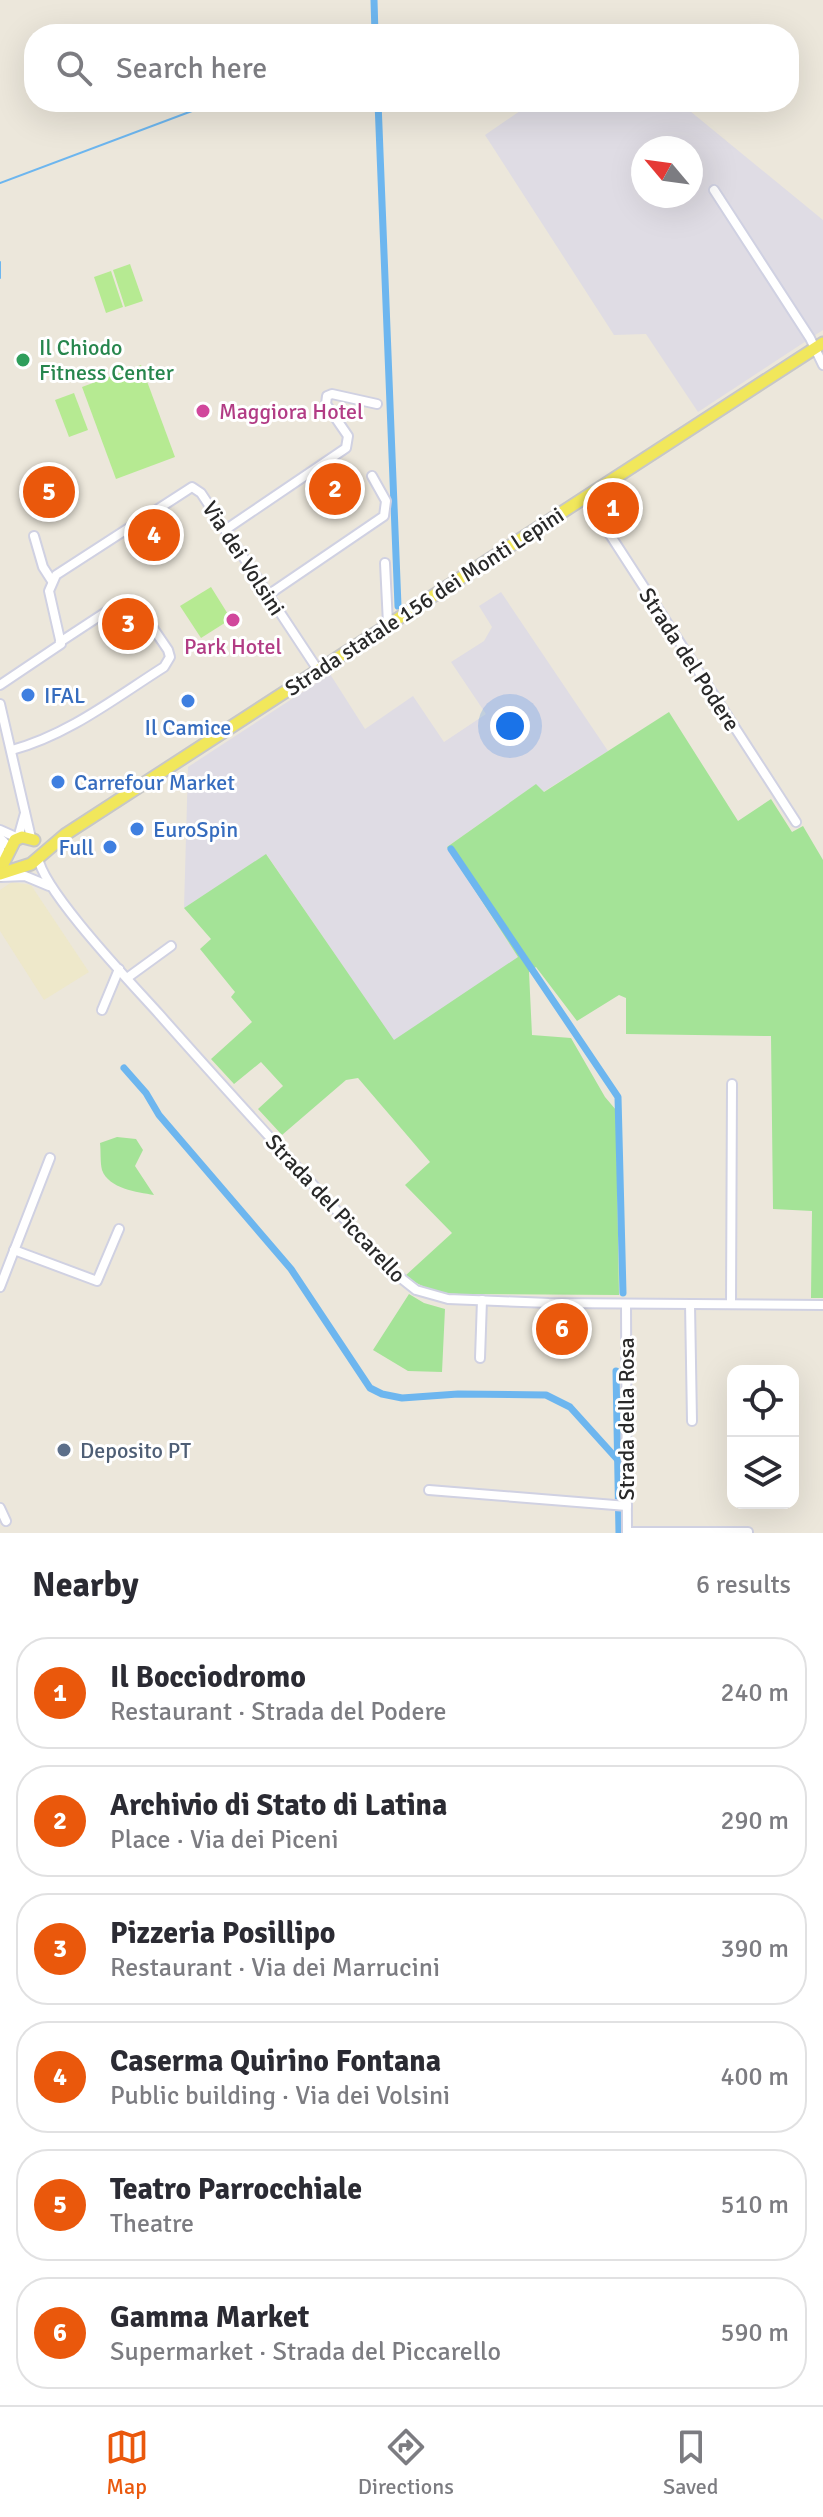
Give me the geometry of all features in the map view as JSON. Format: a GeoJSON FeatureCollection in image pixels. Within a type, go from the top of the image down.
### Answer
{"type":"FeatureCollection","features":[{"type":"Feature","properties":{"kind":"main road","name":"Strada statale 156 dei Monti Lepini"},"geometry":{"type":"LineString","coordinates":[[0,874],[31,864],[66,834],[819,346]]}},
{"type":"Feature","properties":{"kind":"main road","name":"Strada statale 156 dei Monti Lepini"},"geometry":{"type":"LineString","coordinates":[[18,838],[66,834]]}},
{"type":"Feature","properties":{"kind":"main road"},"geometry":{"type":"LineString","coordinates":[[0,874],[5,850],[18,838]]}},
{"type":"Feature","properties":{"kind":"main road"},"geometry":{"type":"LineString","coordinates":[[33,839],[38,846],[38,857]]}},
{"type":"Feature","properties":{"kind":"main road"},"geometry":{"type":"LineString","coordinates":[[5,850],[15,862],[24,865]]}},
{"type":"Feature","properties":{"kind":"street"},"geometry":{"type":"LineString","coordinates":[[714,190],[810,338],[819,346],[823,365]]}},
{"type":"Feature","properties":{"kind":"street"},"geometry":{"type":"LineString","coordinates":[[225,530],[346,448],[348,436],[326,402],[327,396],[332,394],[377,404]]}},
{"type":"Feature","properties":{"kind":"street"},"geometry":{"type":"LineString","coordinates":[[268,595],[384,516],[386,501],[372,476]]}},
{"type":"Feature","properties":{"kind":"street","name":"Via dei Volsini"},"geometry":{"type":"LineString","coordinates":[[52,581],[65,568],[192,487],[201,493],[318,670]]}},
{"type":"Feature","properties":{"kind":"street","name":"Strada del Podere"},"geometry":{"type":"LineString","coordinates":[[585,496],[796,822]]}},
{"type":"Feature","properties":{"kind":"street"},"geometry":{"type":"LineString","coordinates":[[34,536],[43,567],[52,581],[49,591],[61,644]]}},
{"type":"Feature","properties":{"kind":"street"},"geometry":{"type":"LineString","coordinates":[[385,563],[388,624]]}},
{"type":"Feature","properties":{"kind":"street"},"geometry":{"type":"LineString","coordinates":[[0,685],[121,602],[130,600],[138,606],[170,657],[167,663],[58,734],[12,750]]}},
{"type":"Feature","properties":{"kind":"street"},"geometry":{"type":"LineString","coordinates":[[0,677],[61,644]]}},
{"type":"Feature","properties":{"kind":"street"},"geometry":{"type":"LineString","coordinates":[[0,704],[33,839]]}},
{"type":"Feature","properties":{"kind":"street"},"geometry":{"type":"LineString","coordinates":[[0,830],[18,838],[25,808]]}},
{"type":"Feature","properties":{"kind":"street"},"geometry":{"type":"LineString","coordinates":[[0,838],[5,850]]}},
{"type":"Feature","properties":{"kind":"street"},"geometry":{"type":"LineString","coordinates":[[0,874],[43,880],[45,861],[54,843]]}},
{"type":"Feature","properties":{"kind":"street","name":"Strada del Piccarello"},"geometry":{"type":"LineString","coordinates":[[38,857],[43,880]]}},
{"type":"Feature","properties":{"kind":"street","name":"Strada del Piccarello"},"geometry":{"type":"LineString","coordinates":[[24,865],[53,889],[119,969],[288,1158],[401,1280],[416,1290],[438,1298],[482,1300],[823,1305]]}},
{"type":"Feature","properties":{"kind":"street"},"geometry":{"type":"LineString","coordinates":[[127,978],[171,946]]}},
{"type":"Feature","properties":{"kind":"street"},"geometry":{"type":"LineString","coordinates":[[102,1010],[119,969]]}},
{"type":"Feature","properties":{"kind":"street"},"geometry":{"type":"LineString","coordinates":[[731,1304],[732,1084]]}},
{"type":"Feature","properties":{"kind":"street"},"geometry":{"type":"LineString","coordinates":[[0,1287],[50,1158]]}},
{"type":"Feature","properties":{"kind":"street"},"geometry":{"type":"LineString","coordinates":[[14,1250],[97,1281],[119,1229]]}},
{"type":"Feature","properties":{"kind":"street"},"geometry":{"type":"LineString","coordinates":[[480,1358],[482,1300]]}},
{"type":"Feature","properties":{"kind":"street","name":"Strada della Rosa"},"geometry":{"type":"LineString","coordinates":[[626,1304],[627,1532]]}},
{"type":"Feature","properties":{"kind":"street"},"geometry":{"type":"LineString","coordinates":[[690,1304],[692,1421]]}},
{"type":"Feature","properties":{"kind":"street"},"geometry":{"type":"LineString","coordinates":[[429,1490],[627,1506]]}},
{"type":"Feature","properties":{"kind":"street"},"geometry":{"type":"LineString","coordinates":[[0,1508],[6,1521]]}},
{"type":"Feature","properties":{"kind":"street"},"geometry":{"type":"LineString","coordinates":[[627,1532],[748,1532]]}},
{"type":"Feature","properties":{"kind":"shaded area"},"geometry":{"type":"Polygon","coordinates":[[[518,112],[691,112],[823,220],[823,330],[698,412],[646,334],[614,335],[485,135],[518,112]]]}},
{"type":"Feature","properties":{"kind":"shaded area"},"geometry":{"type":"Polygon","coordinates":[[[501,592],[608,751],[543,792],[535,785],[447,847],[519,957],[394,1041],[267,855],[184,908],[188,767],[330,674],[365,729],[413,696],[444,742],[486,714],[451,662],[484,641],[492,627],[479,606],[501,592]]]}},
{"type":"Feature","properties":{"kind":"shaded area"},"geometry":{"type":"Polygon","coordinates":[[[12,882],[31,885],[89,972],[44,1000],[0,931],[0,890],[12,882]]]}},
{"type":"Feature","properties":{"kind":"green space"},"geometry":{"type":"Polygon","coordinates":[[[130,264],[143,301],[125,307],[113,270],[130,264]]]}},
{"type":"Feature","properties":{"kind":"green space"},"geometry":{"type":"Polygon","coordinates":[[[111,271],[123,307],[106,313],[94,277],[111,271]]]}},
{"type":"Feature","properties":{"kind":"green space"},"geometry":{"type":"Polygon","coordinates":[[[141,365],[175,457],[116,479],[82,387],[141,365]]]}},
{"type":"Feature","properties":{"kind":"green space"},"geometry":{"type":"Polygon","coordinates":[[[74,393],[88,430],[69,437],[55,400],[74,393]]]}},
{"type":"Feature","properties":{"kind":"green space"},"geometry":{"type":"Polygon","coordinates":[[[211,587],[231,619],[201,638],[180,606],[211,587]]]}},
{"type":"Feature","properties":{"kind":"green space"},"geometry":{"type":"Polygon","coordinates":[[[669,712],[738,821],[771,799],[792,832],[803,826],[823,860],[823,1298],[811,1298],[812,1211],[773,1209],[771,1036],[626,1034],[626,998],[619,995],[577,1021],[536,967],[529,972],[532,1035],[571,1038],[605,1097],[616,1110],[619,1295],[459,1294],[424,1287],[405,1276],[452,1233],[405,1185],[430,1162],[358,1078],[346,1080],[282,1135],[258,1109],[283,1086],[261,1062],[234,1084],[211,1059],[252,1022],[231,997],[235,992],[200,949],[211,939],[184,908],[266,854],[394,1040],[518,957],[447,847],[536,784],[544,792],[669,712]]]}},
{"type":"Feature","properties":{"kind":"green space"},"geometry":{"type":"Polygon","coordinates":[[[117,1137],[136,1139],[143,1150],[135,1166],[154,1195],[117,1185],[102,1170],[100,1143],[117,1137]]]}},
{"type":"Feature","properties":{"kind":"green space"},"geometry":{"type":"Polygon","coordinates":[[[409,1294],[424,1303],[445,1309],[442,1372],[408,1371],[373,1350],[409,1294]]]}},
{"type":"Feature","properties":{"kind":"waterway"},"geometry":{"type":"LineString","coordinates":[[374,0],[375,24]]}},
{"type":"Feature","properties":{"kind":"waterway"},"geometry":{"type":"LineString","coordinates":[[0,183],[189,112]]}},
{"type":"Feature","properties":{"kind":"waterway"},"geometry":{"type":"LineString","coordinates":[[378,112],[398,606]]}},
{"type":"Feature","properties":{"kind":"waterway"},"geometry":{"type":"LineString","coordinates":[[0,262],[0,278]]}},
{"type":"Feature","properties":{"kind":"waterway"},"geometry":{"type":"LineString","coordinates":[[451,849],[618,1097],[623,1293]]}},
{"type":"Feature","properties":{"kind":"waterway"},"geometry":{"type":"LineString","coordinates":[[124,1068],[146,1093],[159,1115],[291,1269],[370,1388],[402,1398],[458,1394],[546,1395],[570,1407],[617,1459]]}},
{"type":"Feature","properties":{"kind":"waterway"},"geometry":{"type":"LineString","coordinates":[[616,1371],[619,1533]]}},
{"type":"Feature","properties":{"kind":"place","name":"Il Chiodo Fitness Center"},"geometry":{"type":"Point","coordinates":[23,360]}},
{"type":"Feature","properties":{"kind":"place","name":"Maggiora Hotel"},"geometry":{"type":"Point","coordinates":[203,411]}},
{"type":"Feature","properties":{"kind":"place","name":"Archivio di Stato di Latina"},"geometry":{"type":"Point","coordinates":[335,489]}},
{"type":"Feature","properties":{"kind":"place","name":"Teatro Parrocchiale"},"geometry":{"type":"Point","coordinates":[49,492]}},
{"type":"Feature","properties":{"kind":"place","name":"Il Bocciodromo"},"geometry":{"type":"Point","coordinates":[613,508]}},
{"type":"Feature","properties":{"kind":"place","name":"Caserma Quirino Fontana"},"geometry":{"type":"Point","coordinates":[154,535]}},
{"type":"Feature","properties":{"kind":"place","name":"Park Hotel"},"geometry":{"type":"Point","coordinates":[233,620]}},
{"type":"Feature","properties":{"kind":"place","name":"Pizzeria Posillipo"},"geometry":{"type":"Point","coordinates":[128,624]}},
{"type":"Feature","properties":{"kind":"place","name":"IFAL"},"geometry":{"type":"Point","coordinates":[28,695]}},
{"type":"Feature","properties":{"kind":"place","name":"Il Camice"},"geometry":{"type":"Point","coordinates":[188,701]}},
{"type":"Feature","properties":{"kind":"place","name":"Carrefour Market"},"geometry":{"type":"Point","coordinates":[58,782]}},
{"type":"Feature","properties":{"kind":"place","name":"EuroSpin"},"geometry":{"type":"Point","coordinates":[137,829]}},
{"type":"Feature","properties":{"kind":"place","name":"Full"},"geometry":{"type":"Point","coordinates":[110,847]}},
{"type":"Feature","properties":{"kind":"place","name":"Gamma Market"},"geometry":{"type":"Point","coordinates":[562,1329]}},
{"type":"Feature","properties":{"kind":"place","name":"Deposito PT"},"geometry":{"type":"Point","coordinates":[64,1450]}}]}
